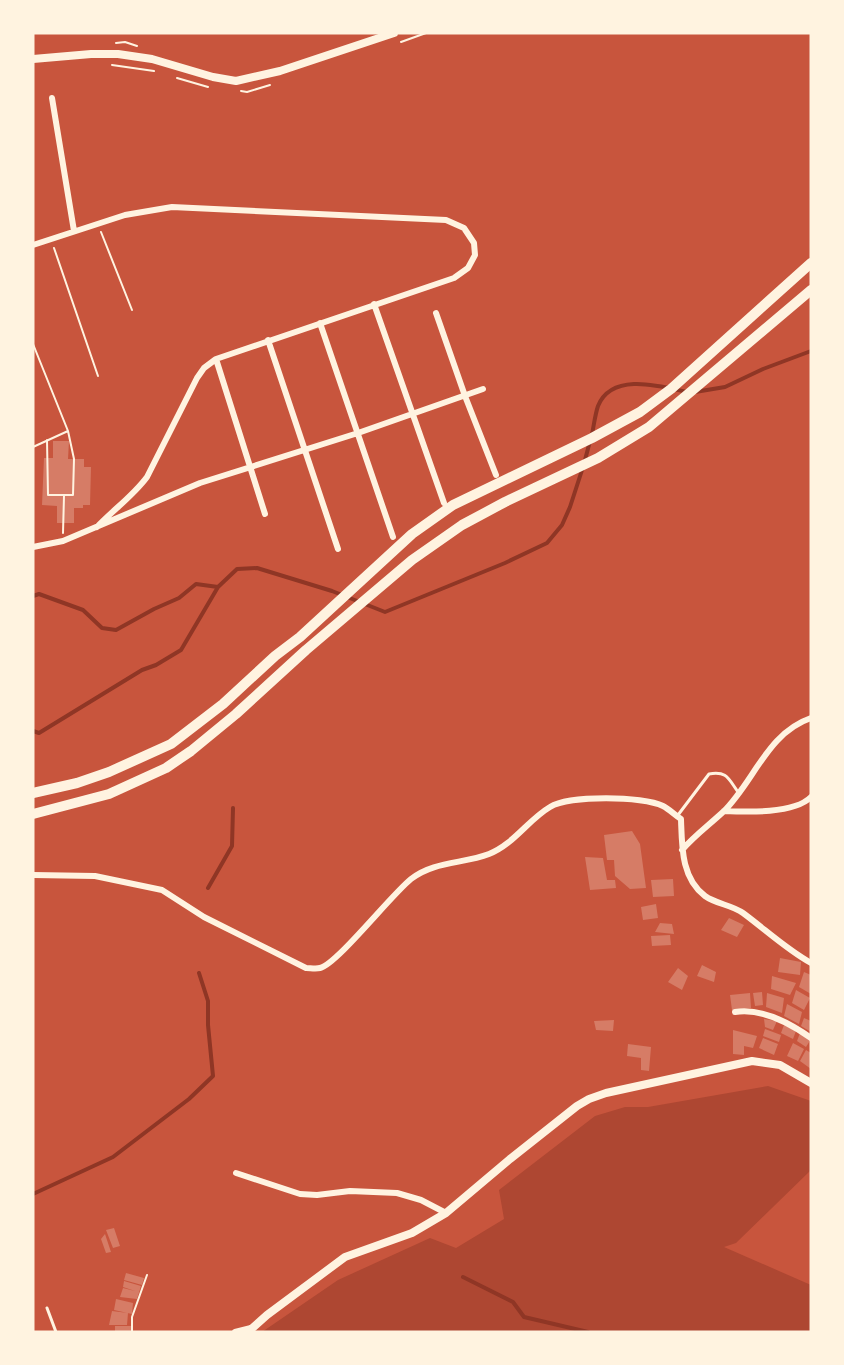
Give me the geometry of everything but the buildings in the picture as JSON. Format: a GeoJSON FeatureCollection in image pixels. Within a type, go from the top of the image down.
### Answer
{"type":"FeatureCollection","features":[{"type":"Feature","properties":{"kind":"highway"},"geometry":{"type":"LineString","coordinates":[[33,793],[77,783],[109,772],[171,744],[223,704],[395,549],[433,518],[471,496],[640,412],[672,389],[811,264]]}},
{"type":"Feature","properties":{"kind":"highway"},"geometry":{"type":"LineString","coordinates":[[33,814],[109,794],[166,768],[229,720],[306,650],[412,560],[454,531],[505,502],[598,458],[639,433],[724,365],[811,290]]}},
{"type":"Feature","properties":{"kind":"main road"},"geometry":{"type":"LineString","coordinates":[[33,59],[118,54],[152,59],[213,77],[236,81],[280,71],[394,33]]}},
{"type":"Feature","properties":{"kind":"street"},"geometry":{"type":"LineString","coordinates":[[52,98],[74,231]]}},
{"type":"Feature","properties":{"kind":"street"},"geometry":{"type":"LineString","coordinates":[[33,245],[125,215],[172,207],[446,220],[464,228],[474,243],[475,255],[468,268],[454,278],[268,340],[216,359],[204,368],[147,477],[139,488],[97,527]]}},
{"type":"Feature","properties":{"kind":"street"},"geometry":{"type":"LineString","coordinates":[[374,304],[411,415],[444,503]]}},
{"type":"Feature","properties":{"kind":"street"},"geometry":{"type":"LineString","coordinates":[[436,313],[496,475]]}},
{"type":"Feature","properties":{"kind":"street"},"geometry":{"type":"LineString","coordinates":[[321,323],[393,537]]}},
{"type":"Feature","properties":{"kind":"street"},"geometry":{"type":"LineString","coordinates":[[268,340],[338,549]]}},
{"type":"Feature","properties":{"kind":"street"},"geometry":{"type":"LineString","coordinates":[[216,359],[265,514]]}},
{"type":"Feature","properties":{"kind":"street"},"geometry":{"type":"LineString","coordinates":[[33,547],[63,541],[122,518],[200,483],[304,451],[483,389]]}},
{"type":"Feature","properties":{"kind":"street"},"geometry":{"type":"LineString","coordinates":[[682,850],[696,834],[724,811],[776,741],[798,723],[811,718]]}},
{"type":"Feature","properties":{"kind":"street"},"geometry":{"type":"LineString","coordinates":[[724,811],[749,812],[788,808],[807,801],[811,797]]}},
{"type":"Feature","properties":{"kind":"street"},"geometry":{"type":"LineString","coordinates":[[33,875],[95,876],[162,890],[204,916],[306,968],[320,968],[334,959],[412,878],[439,864],[489,854],[512,840],[552,806],[588,798],[630,798],[662,805],[681,819],[682,850],[689,879],[705,897],[741,911],[811,963]]}},
{"type":"Feature","properties":{"kind":"street"},"geometry":{"type":"LineString","coordinates":[[735,1012],[766,1015],[811,1038]]}},
{"type":"Feature","properties":{"kind":"street"},"geometry":{"type":"LineString","coordinates":[[234,1332],[250,1330],[345,1257],[412,1233],[446,1213],[543,1131],[577,1106],[596,1096],[752,1061],[780,1065],[811,1083]]}},
{"type":"Feature","properties":{"kind":"street"},"geometry":{"type":"LineString","coordinates":[[236,1173],[300,1194],[317,1195],[350,1191],[397,1193],[421,1200],[446,1213]]}},
{"type":"Feature","properties":{"kind":"lane"},"geometry":{"type":"LineString","coordinates":[[677,816],[709,774],[720,772],[725,775],[738,792]]}},
{"type":"Feature","properties":{"kind":"lane"},"geometry":{"type":"LineString","coordinates":[[47,1308],[56,1332]]}},
{"type":"Feature","properties":{"kind":"path"},"geometry":{"type":"LineString","coordinates":[[576,33],[591,33]]}},
{"type":"Feature","properties":{"kind":"path"},"geometry":{"type":"LineString","coordinates":[[108,43],[125,42],[146,48]]}},
{"type":"Feature","properties":{"kind":"path"},"geometry":{"type":"LineString","coordinates":[[104,64],[162,73]]}},
{"type":"Feature","properties":{"kind":"path"},"geometry":{"type":"LineString","coordinates":[[173,76],[193,84],[216,89]]}},
{"type":"Feature","properties":{"kind":"path"},"geometry":{"type":"LineString","coordinates":[[237,91],[247,92],[270,85]]}},
{"type":"Feature","properties":{"kind":"path"},"geometry":{"type":"LineString","coordinates":[[98,223],[132,310]]}},
{"type":"Feature","properties":{"kind":"path"},"geometry":{"type":"LineString","coordinates":[[51,239],[98,376]]}},
{"type":"Feature","properties":{"kind":"path"},"geometry":{"type":"LineString","coordinates":[[33,344],[68,431],[74,459],[73,495],[48,495],[47,441]]}},
{"type":"Feature","properties":{"kind":"path"},"geometry":{"type":"LineString","coordinates":[[33,447],[68,431]]}},
{"type":"Feature","properties":{"kind":"path"},"geometry":{"type":"LineString","coordinates":[[63,541],[64,495]]}},
{"type":"Feature","properties":{"kind":"path"},"geometry":{"type":"LineString","coordinates":[[132,1332],[132,1317],[147,1275]]}},
{"type":"Feature","properties":{"kind":"shaded area"},"geometry":{"type":"Polygon","coordinates":[[[768,1086],[811,1101],[811,1170],[736,1243],[724,1247],[811,1285],[811,1332],[262,1332],[338,1280],[430,1238],[456,1248],[504,1219],[499,1190],[595,1116],[625,1107],[648,1107],[768,1086]]]}},
{"type":"Feature","properties":{"kind":"waterway"},"geometry":{"type":"LineString","coordinates":[[695,392],[725,387],[763,369],[811,351]]}},
{"type":"Feature","properties":{"kind":"waterway"},"geometry":{"type":"LineString","coordinates":[[592,434],[598,406],[605,395],[614,389],[638,384],[687,392]]}},
{"type":"Feature","properties":{"kind":"waterway"},"geometry":{"type":"LineString","coordinates":[[585,460],[590,441]]}},
{"type":"Feature","properties":{"kind":"waterway"},"geometry":{"type":"LineString","coordinates":[[33,731],[39,733],[142,670],[156,665],[181,650],[218,587],[237,569],[257,568],[332,591],[385,612],[505,563],[547,543],[562,525],[583,467]]}},
{"type":"Feature","properties":{"kind":"waterway"},"geometry":{"type":"LineString","coordinates":[[33,596],[39,594],[83,610],[102,628],[116,630],[179,598],[196,584],[218,587]]}},
{"type":"Feature","properties":{"kind":"waterway"},"geometry":{"type":"LineString","coordinates":[[208,888],[232,846],[233,808]]}},
{"type":"Feature","properties":{"kind":"waterway"},"geometry":{"type":"LineString","coordinates":[[33,1194],[113,1157],[189,1099],[213,1076],[208,1001],[199,973]]}},
{"type":"Feature","properties":{"kind":"waterway"},"geometry":{"type":"LineString","coordinates":[[463,1277],[513,1302],[524,1317],[588,1332]]}}]}
